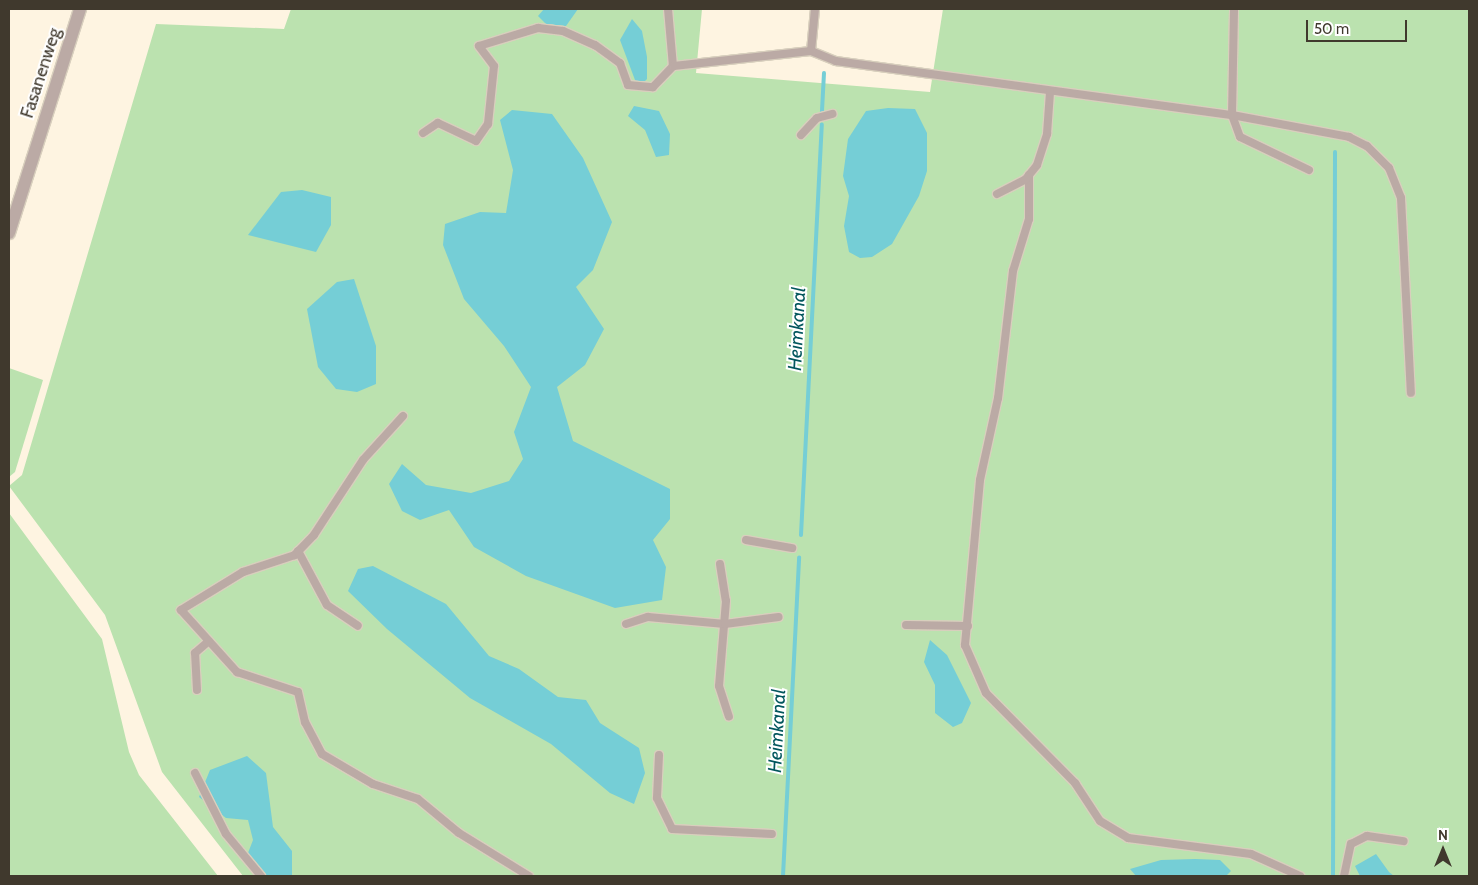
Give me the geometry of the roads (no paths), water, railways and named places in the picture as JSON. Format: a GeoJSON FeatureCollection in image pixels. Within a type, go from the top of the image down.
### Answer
{"type":"FeatureCollection","features":[{"type":"Feature","properties":{"kind":"street","name":"Fasanenweg"},"geometry":{"type":"LineString","coordinates":[[9,233],[80,9]]}},
{"type":"Feature","properties":{"kind":"lane"},"geometry":{"type":"LineString","coordinates":[[668,9],[673,66]]}},
{"type":"Feature","properties":{"kind":"lane"},"geometry":{"type":"LineString","coordinates":[[811,51],[815,9]]}},
{"type":"Feature","properties":{"kind":"lane"},"geometry":{"type":"LineString","coordinates":[[1234,9],[1232,115],[1240,137],[1309,170]]}},
{"type":"Feature","properties":{"kind":"lane"},"geometry":{"type":"LineString","coordinates":[[423,133],[438,123],[476,141],[488,124],[494,66],[479,46],[532,29],[563,31],[595,45],[620,63],[628,85],[652,87],[673,66],[811,51],[836,61],[1050,92],[1232,115],[1349,137],[1367,146],[1389,168],[1401,198],[1411,393]]}},
{"type":"Feature","properties":{"kind":"lane"},"geometry":{"type":"LineString","coordinates":[[1050,92],[1047,134],[1029,175],[1029,219],[1013,271],[998,398],[980,480],[965,645],[986,693],[1074,783],[1100,821],[1128,838],[1251,854],[1300,876]]}},
{"type":"Feature","properties":{"kind":"lane"},"geometry":{"type":"LineString","coordinates":[[802,136],[817,118],[832,114]]}},
{"type":"Feature","properties":{"kind":"lane"},"geometry":{"type":"LineString","coordinates":[[997,194],[1029,175]]}},
{"type":"Feature","properties":{"kind":"lane"},"geometry":{"type":"LineString","coordinates":[[403,416],[363,460],[298,551],[272,566],[243,572],[181,610],[237,672],[298,692],[305,722],[322,754],[374,784],[418,799],[459,832],[529,876]]}},
{"type":"Feature","properties":{"kind":"lane"},"geometry":{"type":"LineString","coordinates":[[746,540],[792,548]]}},
{"type":"Feature","properties":{"kind":"lane"},"geometry":{"type":"LineString","coordinates":[[298,551],[327,605],[358,626]]}},
{"type":"Feature","properties":{"kind":"lane"},"geometry":{"type":"LineString","coordinates":[[720,564],[726,600],[719,686],[729,716]]}},
{"type":"Feature","properties":{"kind":"lane"},"geometry":{"type":"LineString","coordinates":[[626,624],[648,617],[724,624],[779,617]]}},
{"type":"Feature","properties":{"kind":"lane"},"geometry":{"type":"LineString","coordinates":[[906,625],[968,626]]}},
{"type":"Feature","properties":{"kind":"lane"},"geometry":{"type":"LineString","coordinates":[[197,690],[195,653],[209,641]]}},
{"type":"Feature","properties":{"kind":"lane"},"geometry":{"type":"LineString","coordinates":[[659,755],[657,798],[672,829],[772,834]]}},
{"type":"Feature","properties":{"kind":"lane"},"geometry":{"type":"LineString","coordinates":[[195,772],[226,834],[261,876]]}},
{"type":"Feature","properties":{"kind":"lane"},"geometry":{"type":"LineString","coordinates":[[1344,876],[1351,844],[1367,836],[1404,841]]}},
{"type":"Feature","properties":{"kind":"water"},"geometry":{"type":"Polygon","coordinates":[[[544,9],[578,9],[566,26],[546,24],[538,16],[544,9]]]}},
{"type":"Feature","properties":{"kind":"water"},"geometry":{"type":"Polygon","coordinates":[[[632,19],[642,31],[647,57],[647,79],[638,88],[620,40],[632,19]]]}},
{"type":"Feature","properties":{"kind":"water"},"geometry":{"type":"Polygon","coordinates":[[[634,106],[659,111],[670,134],[669,155],[656,157],[645,130],[628,116],[634,106]]]}},
{"type":"Feature","properties":{"kind":"water"},"geometry":{"type":"Polygon","coordinates":[[[888,108],[915,109],[927,133],[927,171],[919,196],[892,244],[872,257],[860,258],[849,252],[844,226],[849,196],[843,176],[848,139],[866,111],[888,108]]]}},
{"type":"Feature","properties":{"kind":"water"},"geometry":{"type":"Polygon","coordinates":[[[512,110],[552,114],[583,158],[612,222],[593,270],[576,287],[604,329],[585,365],[557,387],[573,441],[670,489],[670,519],[653,540],[666,567],[662,600],[615,608],[526,576],[474,547],[449,510],[420,520],[402,511],[389,484],[402,464],[426,485],[471,493],[509,481],[523,459],[514,432],[531,387],[504,346],[464,299],[443,245],[445,224],[480,212],[506,213],[513,170],[500,120],[512,110]]]}},
{"type":"Feature","properties":{"kind":"water"},"geometry":{"type":"Polygon","coordinates":[[[302,190],[331,197],[331,225],[316,252],[248,235],[281,192],[302,190]]]}},
{"type":"Feature","properties":{"kind":"water"},"geometry":{"type":"Polygon","coordinates":[[[354,279],[376,346],[376,384],[357,392],[336,389],[318,367],[307,309],[337,282],[354,279]]]}},
{"type":"Feature","properties":{"kind":"water"},"geometry":{"type":"Polygon","coordinates":[[[373,566],[446,604],[489,656],[519,669],[558,697],[586,700],[600,723],[639,748],[645,773],[634,804],[610,793],[551,744],[470,698],[387,629],[348,591],[358,569],[373,566]]]}},
{"type":"Feature","properties":{"kind":"water"},"geometry":{"type":"Polygon","coordinates":[[[930,640],[947,655],[971,703],[962,723],[953,727],[935,713],[935,685],[924,662],[930,640]]]}},
{"type":"Feature","properties":{"kind":"water"},"geometry":{"type":"Polygon","coordinates":[[[247,756],[266,773],[273,827],[292,851],[292,876],[258,876],[248,853],[253,840],[248,820],[226,818],[199,797],[210,770],[247,756]]]}},
{"type":"Feature","properties":{"kind":"water"},"geometry":{"type":"Polygon","coordinates":[[[1376,854],[1394,876],[1360,876],[1355,866],[1376,854]]]}},
{"type":"Feature","properties":{"kind":"water"},"geometry":{"type":"Polygon","coordinates":[[[1161,860],[1220,860],[1231,871],[1226,876],[1136,876],[1130,869],[1161,860]]]}},
{"type":"Feature","properties":{"kind":"waterway","name":"Heimkanal"},"geometry":{"type":"LineString","coordinates":[[822,111],[824,73]]}},
{"type":"Feature","properties":{"kind":"waterway","name":"Heimkanal"},"geometry":{"type":"LineString","coordinates":[[801,535],[822,125]]}},
{"type":"Feature","properties":{"kind":"waterway"},"geometry":{"type":"LineString","coordinates":[[1333,876],[1335,152]]}},
{"type":"Feature","properties":{"kind":"waterway","name":"Heimkanal"},"geometry":{"type":"LineString","coordinates":[[783,876],[799,557]]}}]}
